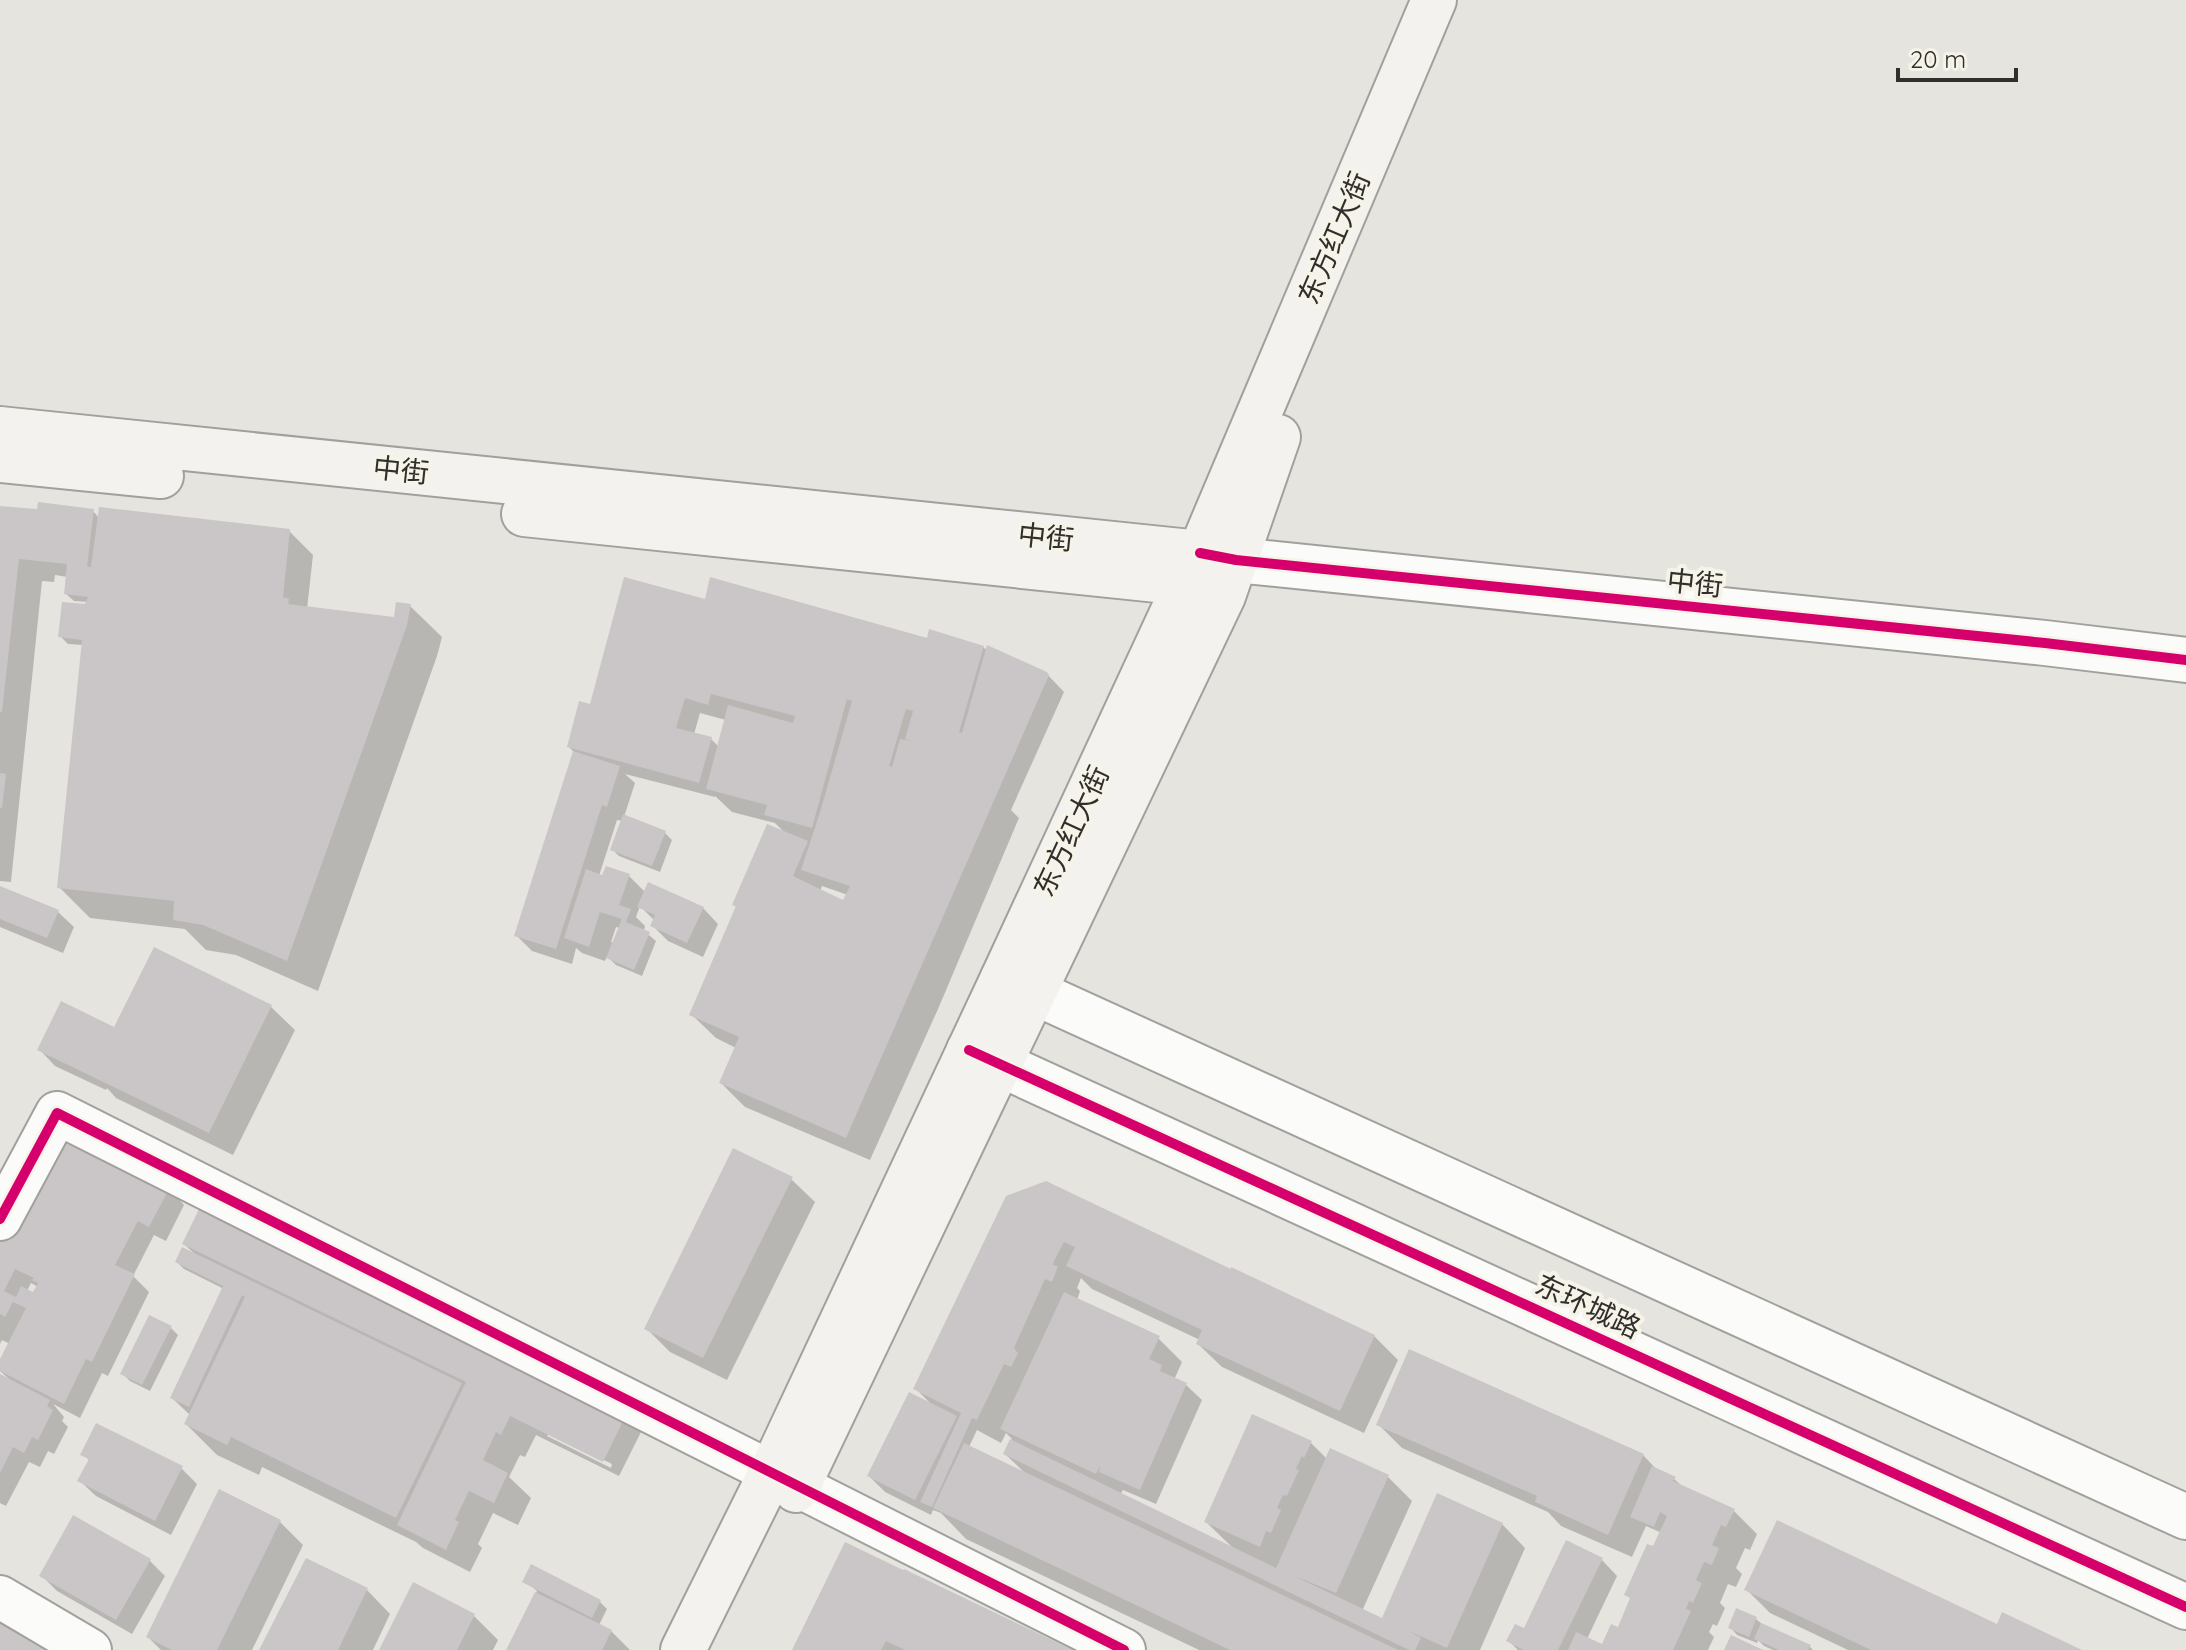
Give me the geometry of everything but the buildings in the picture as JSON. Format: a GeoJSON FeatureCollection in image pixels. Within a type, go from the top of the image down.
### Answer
{"type":"FeatureCollection","features":[{"type":"Feature","properties":{"kind":"main road","name":"东方红大街"},"geometry":{"type":"LineString","coordinates":[[1207,566],[1434,0]]}},
{"type":"Feature","properties":{"kind":"main road","name":"东方红大街"},"geometry":{"type":"LineString","coordinates":[[717,1650],[784,1479],[1019,985],[1314,331],[1455,0]]}},
{"type":"Feature","properties":{"kind":"main road","name":"中街"},"geometry":{"type":"LineString","coordinates":[[0,429],[1207,566]]}},
{"type":"Feature","properties":{"kind":"main road","name":"中街"},"geometry":{"type":"LineString","coordinates":[[0,460],[1207,566]]}},
{"type":"Feature","properties":{"kind":"main road","name":"东方红大街"},"geometry":{"type":"LineString","coordinates":[[683,1650],[784,1479]]}},
{"type":"Feature","properties":{"kind":"street","name":"中街"},"geometry":{"type":"LineString","coordinates":[[1207,566],[2045,643],[2186,660]]}},
{"type":"Feature","properties":{"kind":"street","name":"东环城路"},"geometry":{"type":"LineString","coordinates":[[1019,985],[2186,1517]]}},
{"type":"Feature","properties":{"kind":"street","name":"东环城路"},"geometry":{"type":"LineString","coordinates":[[984,1056],[2186,1607]]}},
{"type":"Feature","properties":{"kind":"street"},"geometry":{"type":"LineString","coordinates":[[0,1219],[57,1113],[1124,1650]]}},
{"type":"Feature","properties":{"kind":"street"},"geometry":{"type":"LineString","coordinates":[[0,1597],[90,1650]]}},
{"type":"Feature","properties":{"kind":"cycle path"},"geometry":{"type":"LineString","coordinates":[[1200,553],[1236,560],[2186,660]]}},
{"type":"Feature","properties":{"kind":"cycle path"},"geometry":{"type":"LineString","coordinates":[[969,1050],[2186,1607]]}},
{"type":"Feature","properties":{"kind":"cycle path"},"geometry":{"type":"LineString","coordinates":[[0,1219],[57,1113],[1124,1650]]}}]}
